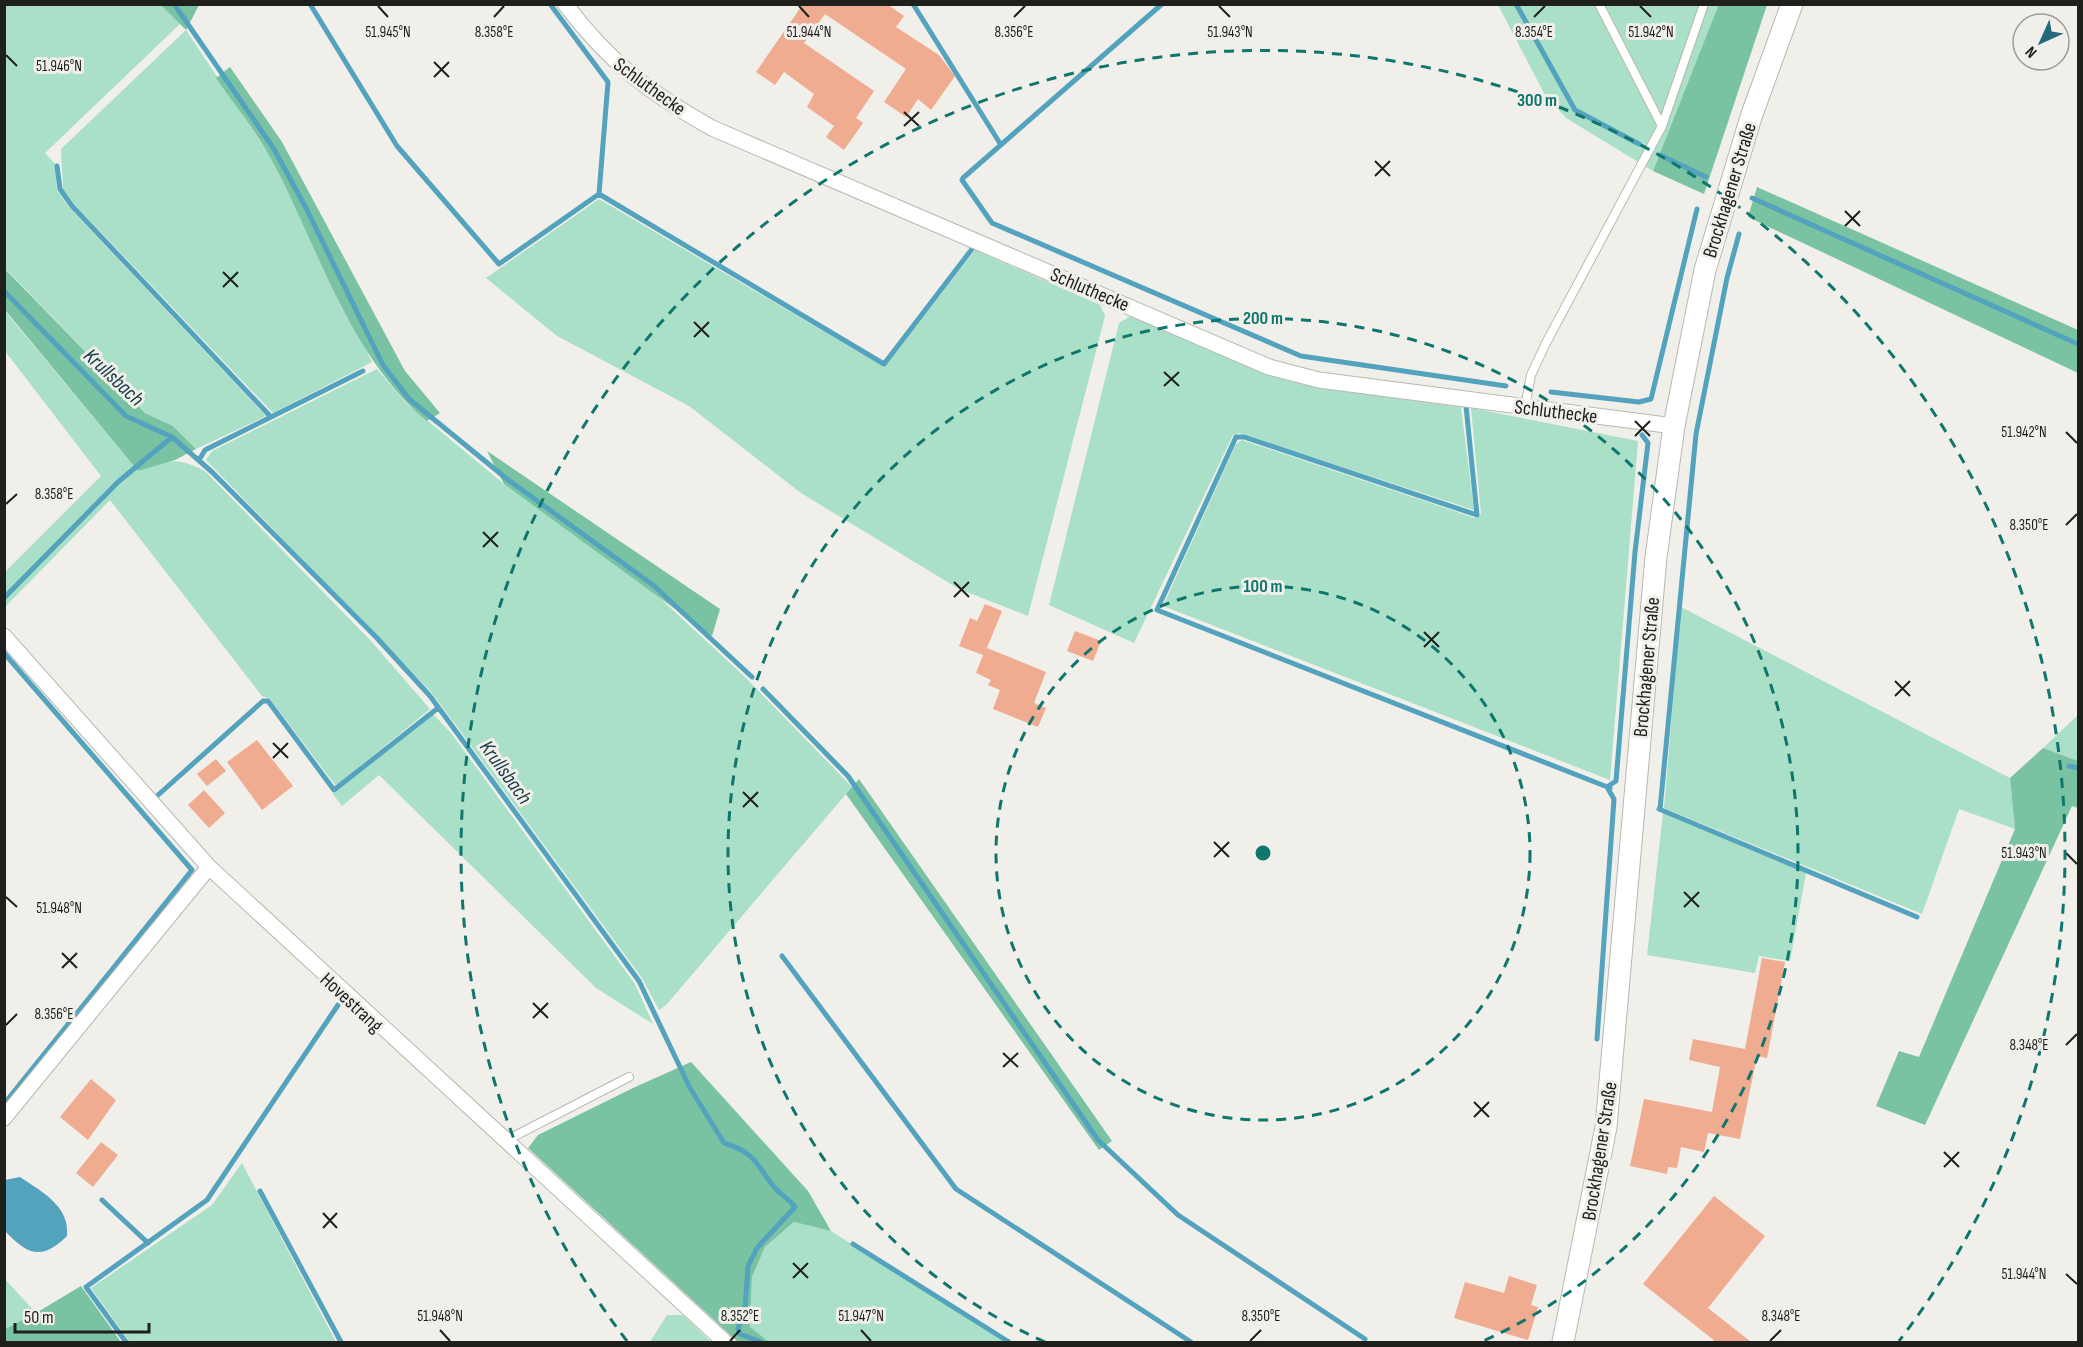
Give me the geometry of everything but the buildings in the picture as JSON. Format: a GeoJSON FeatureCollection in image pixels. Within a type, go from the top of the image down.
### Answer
{"type":"FeatureCollection","features":[{"type":"Feature","properties":{"kind":"main road","name":"Brockhagener Straße"},"geometry":{"type":"LineString","coordinates":[[1563,1342],[1606,1127],[1656,557],[1674,426],[1705,270],[1751,117],[1792,4]]}},
{"type":"Feature","properties":{"kind":"street","name":"Schluthecke"},"geometry":{"type":"LineString","coordinates":[[565,4],[595,43],[631,77],[666,103],[712,128],[1269,367],[1319,380],[1674,426]]}},
{"type":"Feature","properties":{"kind":"street","name":"Hovestrang"},"geometry":{"type":"LineString","coordinates":[[4,636],[209,867],[724,1342]]}},
{"type":"Feature","properties":{"kind":"street"},"geometry":{"type":"LineString","coordinates":[[4,1118],[209,867]]}},
{"type":"Feature","properties":{"kind":"lane"},"geometry":{"type":"LineString","coordinates":[[1599,4],[1662,126]]}},
{"type":"Feature","properties":{"kind":"lane"},"geometry":{"type":"LineString","coordinates":[[1525,407],[1531,375],[1546,343],[1662,126],[1704,4]]}},
{"type":"Feature","properties":{"kind":"lane"},"geometry":{"type":"LineString","coordinates":[[505,1141],[629,1077]]}},
{"type":"Feature","properties":{"kind":"green space"},"geometry":{"type":"Polygon","coordinates":[[[1719,4],[1767,5],[1704,194],[1653,171],[1719,4]]]}},
{"type":"Feature","properties":{"kind":"green space"},"geometry":{"type":"Polygon","coordinates":[[[5,5],[161,5],[181,23],[45,153],[55,164],[57,190],[68,206],[266,416],[196,449],[173,426],[145,413],[5,268],[5,5]]]}},
{"type":"Feature","properties":{"kind":"green space"},"geometry":{"type":"Polygon","coordinates":[[[161,5],[199,5],[186,30],[161,5]]]}},
{"type":"Feature","properties":{"kind":"green space"},"geometry":{"type":"Polygon","coordinates":[[[1498,5],[1719,5],[1653,171],[1566,118],[1544,93],[1498,5]]]}},
{"type":"Feature","properties":{"kind":"green space"},"geometry":{"type":"Polygon","coordinates":[[[186,30],[270,156],[372,362],[273,413],[74,204],[63,189],[61,149],[186,30]]]}},
{"type":"Feature","properties":{"kind":"green space"},"geometry":{"type":"Polygon","coordinates":[[[230,67],[282,142],[405,371],[440,413],[427,421],[400,395],[376,365],[356,333],[270,157],[216,78],[230,67]]]}},
{"type":"Feature","properties":{"kind":"green space"},"geometry":{"type":"Polygon","coordinates":[[[1757,187],[2078,330],[2078,373],[1748,217],[1757,187]]]}},
{"type":"Feature","properties":{"kind":"green space"},"geometry":{"type":"Polygon","coordinates":[[[599,199],[884,367],[975,250],[1100,305],[1105,316],[1028,616],[959,589],[801,493],[689,406],[557,336],[486,278],[599,199]]]}},
{"type":"Feature","properties":{"kind":"green space"},"geometry":{"type":"Polygon","coordinates":[[[4,268],[145,413],[173,426],[196,449],[175,460],[138,471],[5,310],[4,268]]]}},
{"type":"Feature","properties":{"kind":"green space"},"geometry":{"type":"Polygon","coordinates":[[[4,310],[138,471],[172,461],[188,464],[206,472],[371,641],[430,709],[336,786],[270,699],[262,696],[110,500],[5,607],[5,572],[101,476],[5,351],[4,310]]]}},
{"type":"Feature","properties":{"kind":"green space"},"geometry":{"type":"Polygon","coordinates":[[[1132,315],[1292,381],[1318,388],[1461,407],[1474,510],[1239,433],[1233,435],[1134,643],[1049,605],[1119,323],[1132,315]]]}},
{"type":"Feature","properties":{"kind":"green space"},"geometry":{"type":"Polygon","coordinates":[[[377,369],[405,402],[504,484],[650,589],[745,677],[852,787],[667,1004],[659,1010],[642,978],[432,693],[206,460],[212,451],[377,369]]]}},
{"type":"Feature","properties":{"kind":"green space"},"geometry":{"type":"Polygon","coordinates":[[[1471,408],[1638,441],[1610,780],[1163,606],[1236,444],[1242,440],[1475,518],[1481,514],[1471,408]]]}},
{"type":"Feature","properties":{"kind":"green space"},"geometry":{"type":"Polygon","coordinates":[[[487,451],[720,609],[712,636],[504,484],[487,451]]]}},
{"type":"Feature","properties":{"kind":"green space"},"geometry":{"type":"Polygon","coordinates":[[[1681,607],[2010,778],[2015,829],[1959,809],[1922,914],[1664,808],[1681,607]]]}},
{"type":"Feature","properties":{"kind":"green space"},"geometry":{"type":"Polygon","coordinates":[[[433,714],[451,733],[635,984],[653,1024],[596,988],[379,775],[342,806],[333,794],[433,714]]]}},
{"type":"Feature","properties":{"kind":"green space"},"geometry":{"type":"Polygon","coordinates":[[[2078,715],[2078,761],[2043,748],[2078,715]]]}},
{"type":"Feature","properties":{"kind":"green space"},"geometry":{"type":"Polygon","coordinates":[[[2043,748],[2078,761],[2078,808],[2072,806],[1925,1125],[1876,1106],[1899,1051],[1919,1057],[2015,829],[2010,778],[2043,748]]]}},
{"type":"Feature","properties":{"kind":"green space"},"geometry":{"type":"Polygon","coordinates":[[[859,779],[1112,1141],[1099,1150],[846,794],[859,779]]]}},
{"type":"Feature","properties":{"kind":"green space"},"geometry":{"type":"Polygon","coordinates":[[[1663,813],[1806,873],[1790,961],[1759,956],[1755,973],[1647,955],[1663,813]]]}},
{"type":"Feature","properties":{"kind":"green space"},"geometry":{"type":"Polygon","coordinates":[[[691,1062],[808,1191],[831,1231],[794,1222],[765,1247],[752,1277],[750,1327],[769,1342],[738,1342],[528,1148],[538,1135],[691,1062]]]}},
{"type":"Feature","properties":{"kind":"green space"},"geometry":{"type":"Polygon","coordinates":[[[242,1163],[336,1342],[130,1342],[91,1288],[212,1205],[242,1163]]]}},
{"type":"Feature","properties":{"kind":"green space"},"geometry":{"type":"Polygon","coordinates":[[[794,1222],[831,1231],[1005,1342],[769,1342],[750,1328],[752,1277],[765,1247],[794,1222]]]}},
{"type":"Feature","properties":{"kind":"green space"},"geometry":{"type":"Polygon","coordinates":[[[4,1278],[36,1313],[5,1329],[4,1329],[4,1278]]]}},
{"type":"Feature","properties":{"kind":"green space"},"geometry":{"type":"Polygon","coordinates":[[[81,1286],[121,1342],[5,1342],[5,1329],[81,1286]]]}},
{"type":"Feature","properties":{"kind":"green space"},"geometry":{"type":"Polygon","coordinates":[[[667,1315],[683,1315],[711,1342],[650,1342],[667,1315]]]}},
{"type":"Feature","properties":{"kind":"water"},"geometry":{"type":"Polygon","coordinates":[[[20,1177],[53,1201],[64,1216],[67,1225],[67,1236],[58,1244],[42,1252],[28,1250],[5,1231],[5,1180],[20,1177]]]}},
{"type":"Feature","properties":{"kind":"waterway"},"geometry":{"type":"LineString","coordinates":[[174,4],[274,149],[307,210],[383,365],[409,399],[507,479],[653,585],[752,677]]}},
{"type":"Feature","properties":{"kind":"waterway"},"geometry":{"type":"LineString","coordinates":[[310,4],[397,146],[499,264],[599,194]]}},
{"type":"Feature","properties":{"kind":"waterway"},"geometry":{"type":"LineString","coordinates":[[550,4],[608,82],[599,194]]}},
{"type":"Feature","properties":{"kind":"waterway"},"geometry":{"type":"LineString","coordinates":[[913,4],[1001,145]]}},
{"type":"Feature","properties":{"kind":"waterway"},"geometry":{"type":"LineString","coordinates":[[1162,4],[963,178],[962,180],[992,223],[1301,356],[1506,386]]}},
{"type":"Feature","properties":{"kind":"waterway"},"geometry":{"type":"LineString","coordinates":[[1516,4],[1575,110],[1639,144]]}},
{"type":"Feature","properties":{"kind":"waterway"},"geometry":{"type":"LineString","coordinates":[[1660,155],[1706,177]]}},
{"type":"Feature","properties":{"kind":"waterway"},"geometry":{"type":"LineString","coordinates":[[57,166],[60,189],[72,206],[271,417]]}},
{"type":"Feature","properties":{"kind":"waterway"},"geometry":{"type":"LineString","coordinates":[[599,194],[884,364],[972,249]]}},
{"type":"Feature","properties":{"kind":"waterway"},"geometry":{"type":"LineString","coordinates":[[1752,198],[2078,344]]}},
{"type":"Feature","properties":{"kind":"waterway"},"geometry":{"type":"LineString","coordinates":[[1551,392],[1639,402],[1651,399],[1697,209]]}},
{"type":"Feature","properties":{"kind":"waterway"},"geometry":{"type":"LineString","coordinates":[[1660,809],[1696,434],[1727,278],[1739,234]]}},
{"type":"Feature","properties":{"kind":"waterway","name":"Krullsbach"},"geometry":{"type":"LineString","coordinates":[[4,291],[126,416],[172,437],[212,472],[376,637],[430,696],[639,981],[690,1088],[724,1143],[749,1155],[774,1187],[795,1207],[757,1248],[748,1266],[745,1309],[738,1329],[740,1334],[761,1342]]}},
{"type":"Feature","properties":{"kind":"waterway"},"geometry":{"type":"LineString","coordinates":[[199,460],[205,450],[363,371]]}},
{"type":"Feature","properties":{"kind":"waterway"},"geometry":{"type":"LineString","coordinates":[[1466,406],[1477,515],[1244,437],[1236,437],[1157,610],[1610,788]]}},
{"type":"Feature","properties":{"kind":"waterway"},"geometry":{"type":"LineString","coordinates":[[1597,1039],[1614,799],[1607,787],[1616,781],[1635,552],[1648,443],[1642,435]]}},
{"type":"Feature","properties":{"kind":"waterway"},"geometry":{"type":"LineString","coordinates":[[4,598],[118,482],[172,437]]}},
{"type":"Feature","properties":{"kind":"waterway"},"geometry":{"type":"LineString","coordinates":[[4,653],[192,870],[4,1104]]}},
{"type":"Feature","properties":{"kind":"waterway"},"geometry":{"type":"LineString","coordinates":[[763,689],[848,776],[1098,1140],[1178,1215],[1365,1339]]}},
{"type":"Feature","properties":{"kind":"waterway"},"geometry":{"type":"LineString","coordinates":[[157,796],[263,701],[268,701],[334,790],[438,708]]}},
{"type":"Feature","properties":{"kind":"waterway"},"geometry":{"type":"LineString","coordinates":[[2069,766],[2078,768]]}},
{"type":"Feature","properties":{"kind":"waterway"},"geometry":{"type":"LineString","coordinates":[[1659,809],[1917,917]]}},
{"type":"Feature","properties":{"kind":"waterway"},"geometry":{"type":"LineString","coordinates":[[782,956],[956,1189],[1191,1342]]}},
{"type":"Feature","properties":{"kind":"waterway"},"geometry":{"type":"LineString","coordinates":[[126,1342],[86,1287],[207,1200],[338,1005]]}},
{"type":"Feature","properties":{"kind":"waterway"},"geometry":{"type":"LineString","coordinates":[[260,1191],[341,1342]]}},
{"type":"Feature","properties":{"kind":"waterway"},"geometry":{"type":"LineString","coordinates":[[102,1200],[148,1243]]}},
{"type":"Feature","properties":{"kind":"waterway"},"geometry":{"type":"LineString","coordinates":[[853,1244],[1009,1342]]}}]}
